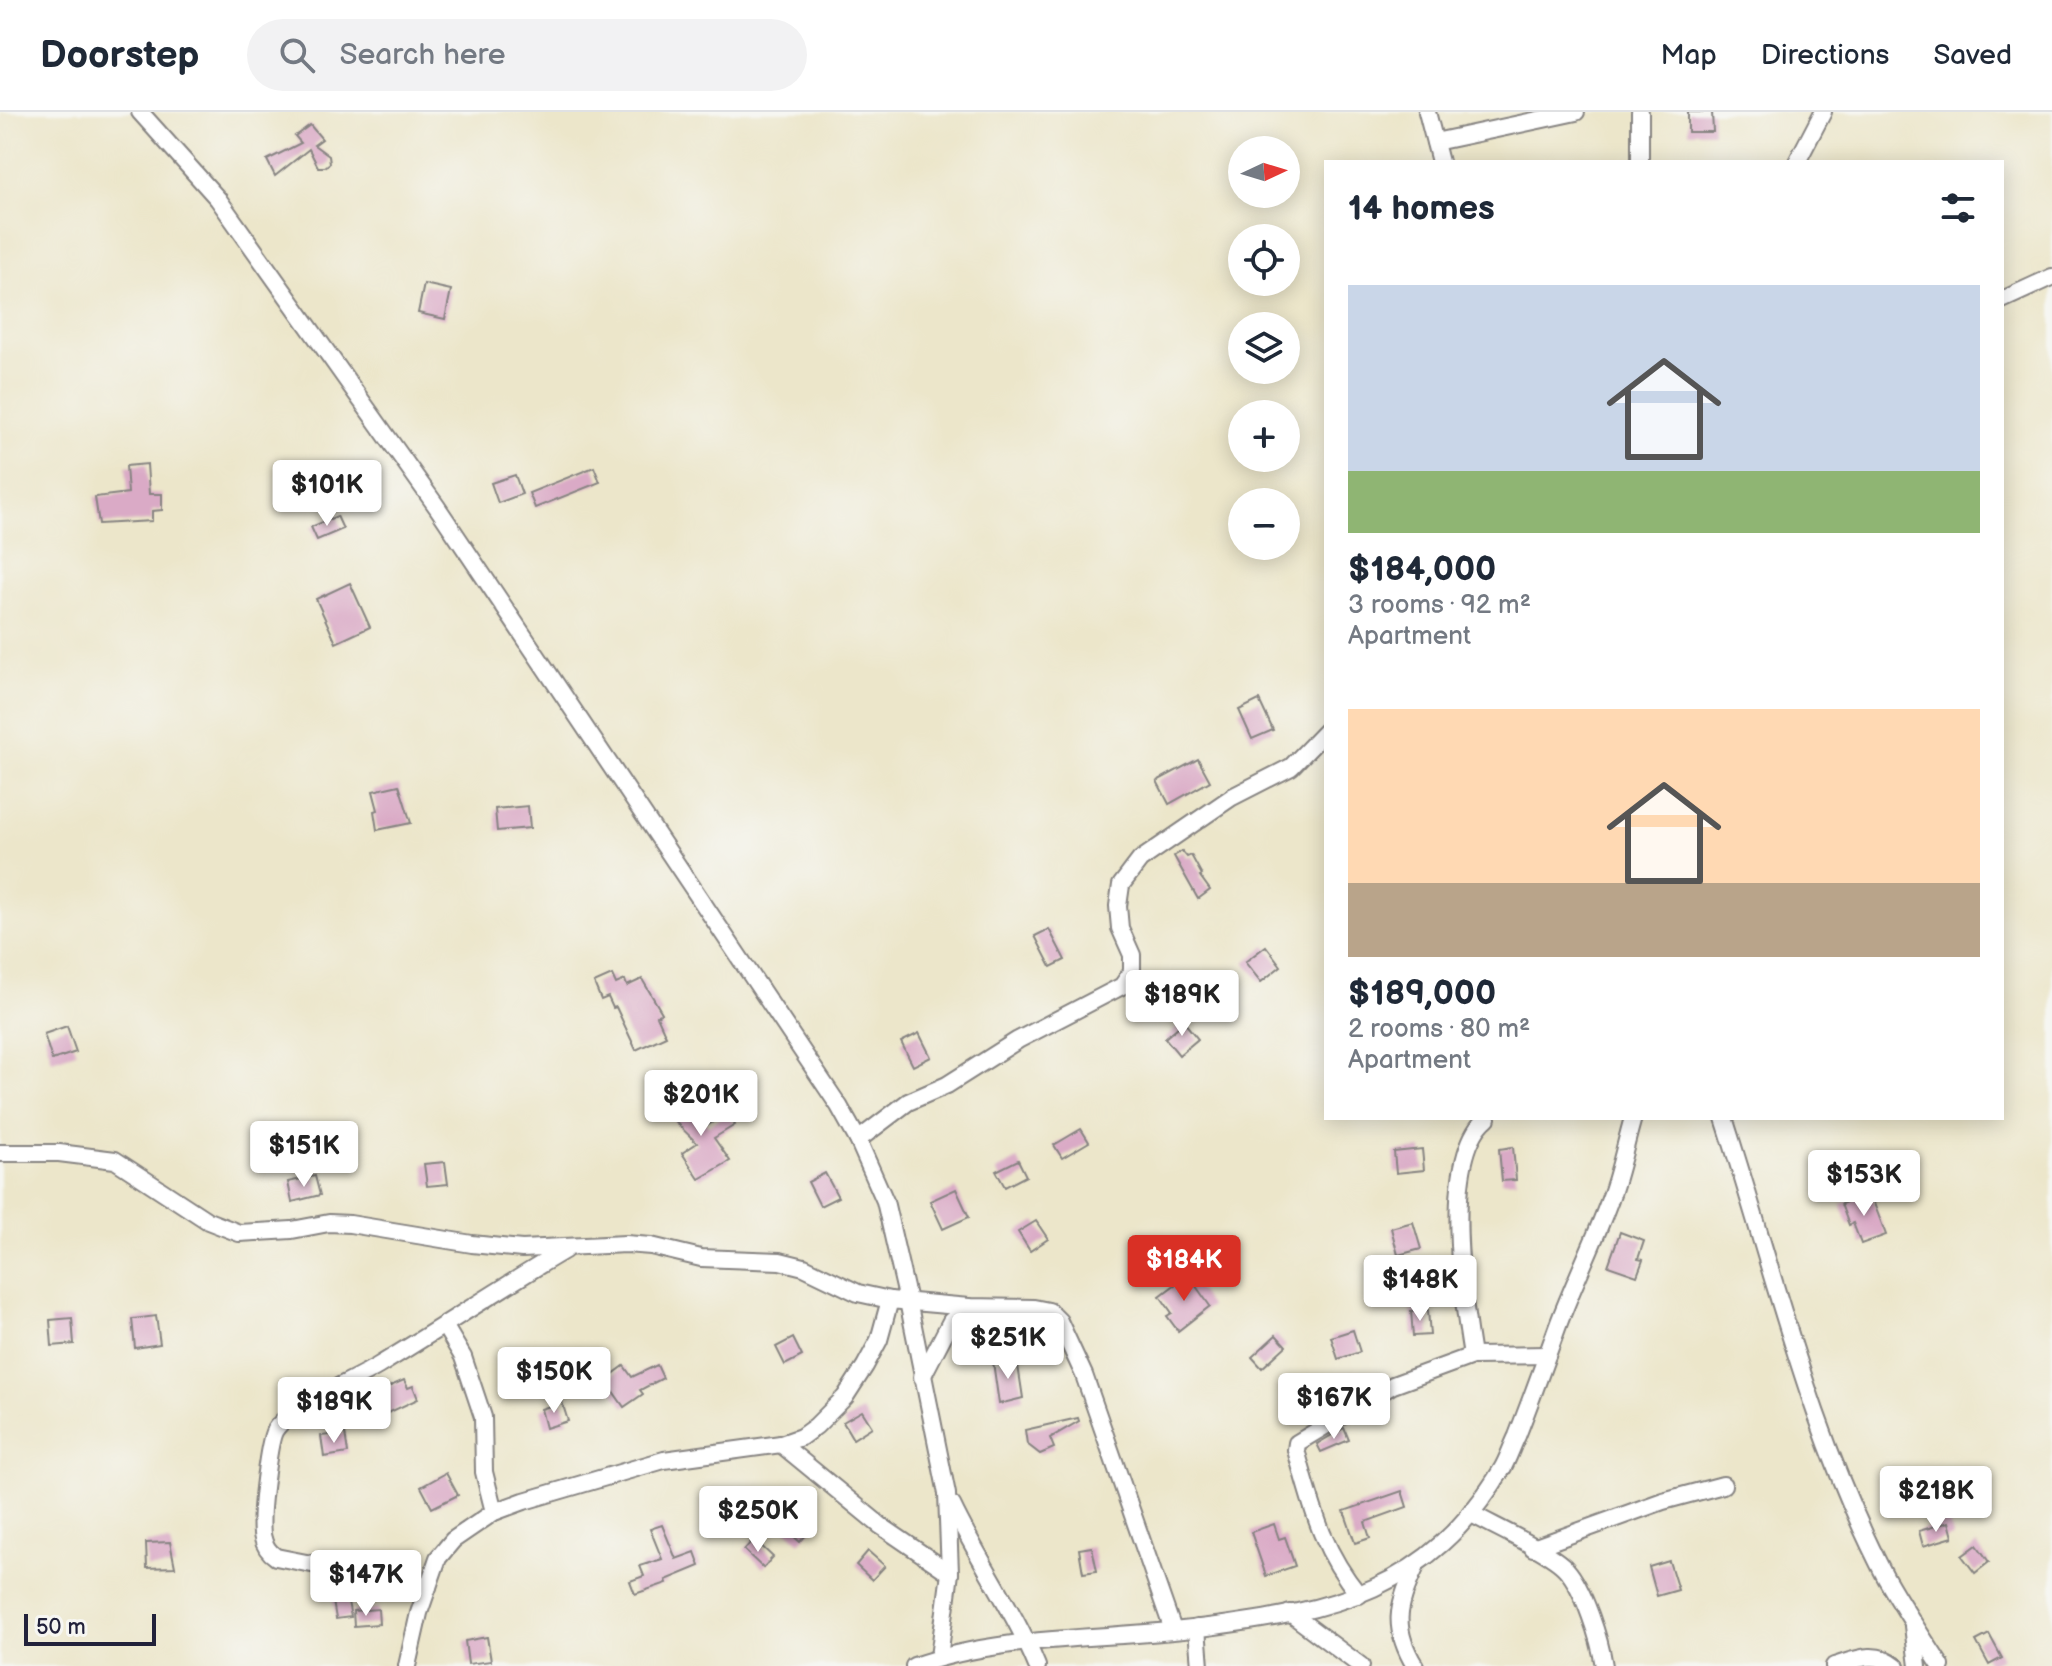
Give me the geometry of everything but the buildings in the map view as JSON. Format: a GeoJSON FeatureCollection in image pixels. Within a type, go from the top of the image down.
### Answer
{"type":"FeatureCollection","features":[{"type":"Feature","properties":{"kind":"street"},"geometry":{"type":"LineString","coordinates":[[140,112],[218,199],[437,507],[822,1080],[858,1140],[885,1201],[947,1494],[950,1573],[939,1657]]}},
{"type":"Feature","properties":{"kind":"street"},"geometry":{"type":"LineString","coordinates":[[1427,112],[1440,160]]}},
{"type":"Feature","properties":{"kind":"street"},"geometry":{"type":"LineString","coordinates":[[1435,142],[1576,112]]}},
{"type":"Feature","properties":{"kind":"street"},"geometry":{"type":"LineString","coordinates":[[1640,112],[1640,160]]}},
{"type":"Feature","properties":{"kind":"street"},"geometry":{"type":"LineString","coordinates":[[1798,160],[1823,112]]}},
{"type":"Feature","properties":{"kind":"street"},"geometry":{"type":"LineString","coordinates":[[2004,299],[2052,277]]}},
{"type":"Feature","properties":{"kind":"street"},"geometry":{"type":"LineString","coordinates":[[858,1140],[908,1102],[947,1085],[1018,1040],[1122,986],[1132,972],[1132,955],[1120,928],[1118,906],[1121,885],[1130,872],[1140,860],[1232,797],[1291,767],[1324,733]]}},
{"type":"Feature","properties":{"kind":"street"},"geometry":{"type":"LineString","coordinates":[[1472,1356],[1458,1234],[1464,1165],[1475,1128],[1485,1120]]}},
{"type":"Feature","properties":{"kind":"street"},"geometry":{"type":"LineString","coordinates":[[914,1666],[939,1657],[1027,1642],[1197,1628],[1290,1613],[1359,1595],[1416,1566],[1443,1545],[1503,1467],[1574,1279],[1610,1199],[1632,1120]]}},
{"type":"Feature","properties":{"kind":"street"},"geometry":{"type":"LineString","coordinates":[[1725,1124],[1801,1371],[1821,1425],[1887,1578],[1941,1666]]}},
{"type":"Feature","properties":{"kind":"street"},"geometry":{"type":"LineString","coordinates":[[0,1153],[59,1153],[115,1160],[208,1221],[239,1233],[256,1234],[329,1223],[522,1249],[626,1244],[651,1246],[718,1260],[780,1261],[804,1267],[858,1293],[890,1300],[1049,1311],[1059,1321],[1084,1375],[1173,1630]]}},
{"type":"Feature","properties":{"kind":"street"},"geometry":{"type":"LineString","coordinates":[[428,1587],[276,1557],[268,1551],[263,1541],[262,1502],[271,1437],[276,1428],[308,1404],[566,1249]]}},
{"type":"Feature","properties":{"kind":"street"},"geometry":{"type":"LineString","coordinates":[[407,1666],[428,1587],[444,1549],[494,1512],[664,1460],[781,1444],[801,1437],[845,1397],[879,1340],[890,1300]]}},
{"type":"Feature","properties":{"kind":"street"},"geometry":{"type":"LineString","coordinates":[[922,1377],[951,1321],[969,1307]]}},
{"type":"Feature","properties":{"kind":"street"},"geometry":{"type":"LineString","coordinates":[[444,1325],[463,1357],[483,1417],[484,1472],[494,1512]]}},
{"type":"Feature","properties":{"kind":"street"},"geometry":{"type":"LineString","coordinates":[[1359,1595],[1332,1559],[1319,1528],[1296,1450],[1297,1443],[1393,1385],[1472,1356],[1547,1355]]}},
{"type":"Feature","properties":{"kind":"street"},"geometry":{"type":"LineString","coordinates":[[781,1444],[881,1526],[950,1573]]}},
{"type":"Feature","properties":{"kind":"street"},"geometry":{"type":"LineString","coordinates":[[1533,1548],[1663,1501],[1723,1485]]}},
{"type":"Feature","properties":{"kind":"street"},"geometry":{"type":"LineString","coordinates":[[947,1494],[1037,1666]]}},
{"type":"Feature","properties":{"kind":"street"},"geometry":{"type":"LineString","coordinates":[[1470,1513],[1566,1569],[1599,1639],[1604,1666]]}},
{"type":"Feature","properties":{"kind":"street"},"geometry":{"type":"LineString","coordinates":[[1415,1666],[1399,1634],[1399,1609],[1416,1566]]}},
{"type":"Feature","properties":{"kind":"street"},"geometry":{"type":"LineString","coordinates":[[1290,1613],[1361,1666]]}},
{"type":"Feature","properties":{"kind":"street"},"geometry":{"type":"LineString","coordinates":[[1912,1620],[1918,1666]]}},
{"type":"Feature","properties":{"kind":"street"},"geometry":{"type":"LineString","coordinates":[[1197,1628],[1200,1666]]}},
{"type":"Feature","properties":{"kind":"street"},"geometry":{"type":"LineString","coordinates":[[1834,1666],[1876,1656],[1886,1658],[1896,1666]]}}]}
